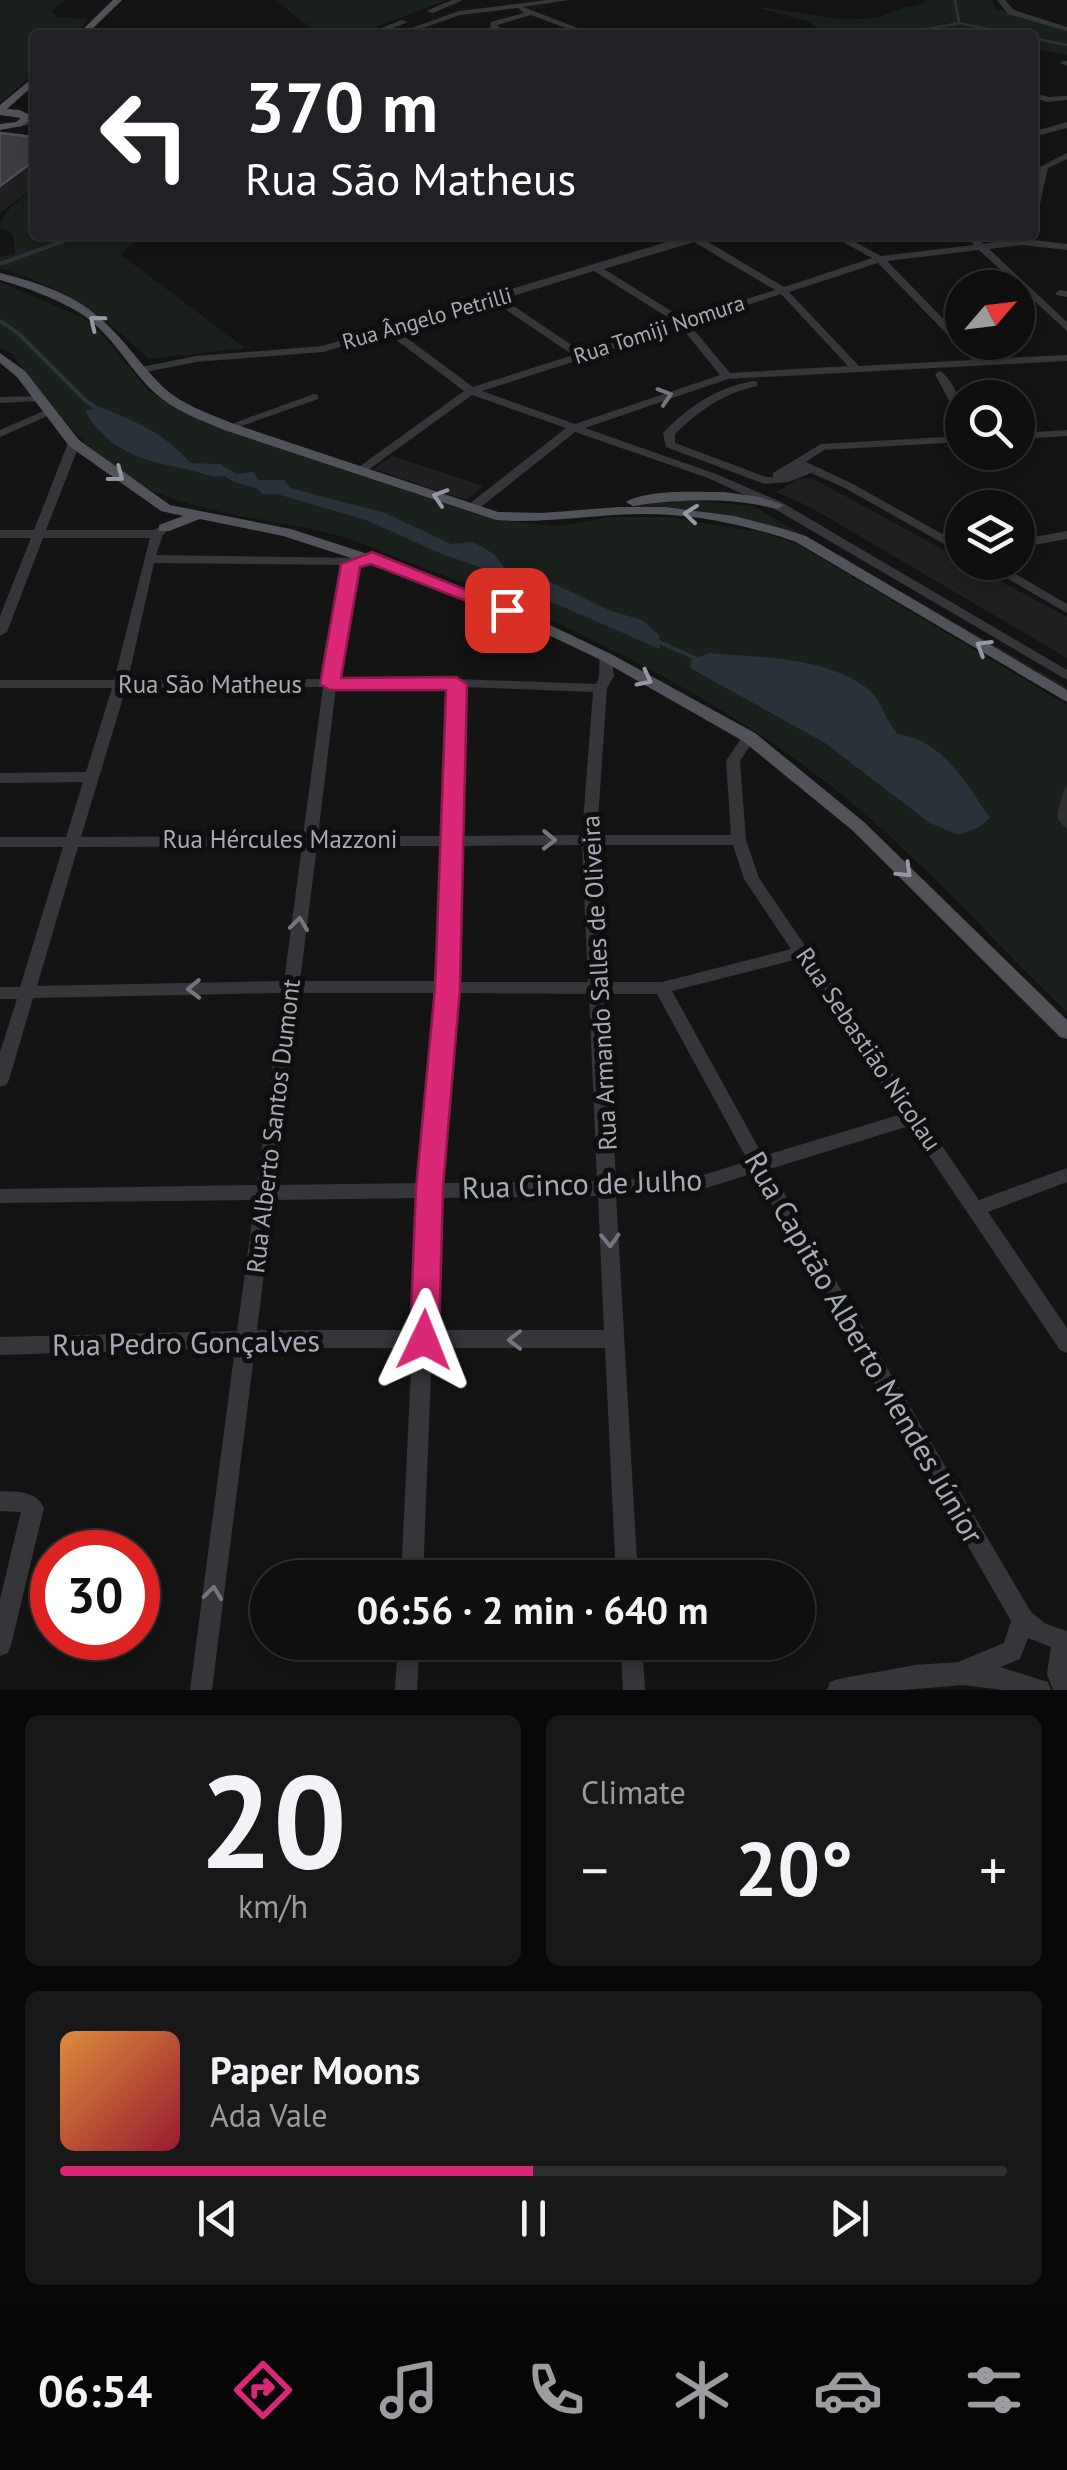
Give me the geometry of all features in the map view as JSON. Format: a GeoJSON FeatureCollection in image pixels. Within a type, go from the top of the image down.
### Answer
{"type":"FeatureCollection","features":[{"type":"Feature","properties":{"kind":"main road"},"geometry":{"type":"LineString","coordinates":[[86,30],[118,0]]}},
{"type":"Feature","properties":{"kind":"main road"},"geometry":{"type":"LineString","coordinates":[[22,117],[3,107],[30,85]]}},
{"type":"Feature","properties":{"kind":"main road"},"geometry":{"type":"LineString","coordinates":[[22,117],[13,105],[23,91]]}},
{"type":"Feature","properties":{"kind":"main road"},"geometry":{"type":"LineString","coordinates":[[0,130],[22,117]]}},
{"type":"Feature","properties":{"kind":"main road"},"geometry":{"type":"LineString","coordinates":[[0,276],[39,288],[86,312],[117,339],[141,370],[174,402],[229,428],[472,508],[517,518],[621,511],[698,514],[759,525],[801,539],[1067,696]]}},
{"type":"Feature","properties":{"kind":"main road"},"geometry":{"type":"LineString","coordinates":[[0,358],[20,374],[74,442],[166,508],[286,532],[372,558],[507,610],[606,658],[748,737],[858,826],[1067,1032]]}},
{"type":"Feature","properties":{"kind":"main road"},"geometry":{"type":"LineString","coordinates":[[569,516],[664,498],[747,498],[778,504]]}},
{"type":"Feature","properties":{"kind":"main road"},"geometry":{"type":"LineString","coordinates":[[160,531],[166,508]]}},
{"type":"Feature","properties":{"kind":"main road"},"geometry":{"type":"LineString","coordinates":[[160,531],[195,516]]}},
{"type":"Feature","properties":{"kind":"street"},"geometry":{"type":"LineString","coordinates":[[381,30],[459,0]]}},
{"type":"Feature","properties":{"kind":"street"},"geometry":{"type":"LineString","coordinates":[[448,4],[517,7],[565,0]]}},
{"type":"Feature","properties":{"kind":"street"},"geometry":{"type":"LineString","coordinates":[[1001,0],[1010,12],[1067,26]]}},
{"type":"Feature","properties":{"kind":"street"},"geometry":{"type":"LineString","coordinates":[[409,30],[442,17],[501,4],[577,30]]}},
{"type":"Feature","properties":{"kind":"street"},"geometry":{"type":"LineString","coordinates":[[517,7],[527,14]]}},
{"type":"Feature","properties":{"kind":"street"},"geometry":{"type":"LineString","coordinates":[[496,30],[494,24],[527,14]]}},
{"type":"Feature","properties":{"kind":"street"},"geometry":{"type":"LineString","coordinates":[[1038,96],[1047,100],[1067,98]]}},
{"type":"Feature","properties":{"kind":"street"},"geometry":{"type":"LineString","coordinates":[[1038,125],[1066,126]]}},
{"type":"Feature","properties":{"kind":"street"},"geometry":{"type":"LineString","coordinates":[[1038,133],[1066,126]]}},
{"type":"Feature","properties":{"kind":"street"},"geometry":{"type":"LineString","coordinates":[[1038,192],[1044,167],[1067,156]]}},
{"type":"Feature","properties":{"kind":"street","name":"Rua Ângelo Petrilli"},"geometry":{"type":"LineString","coordinates":[[141,370],[196,359],[313,350],[684,240]]}},
{"type":"Feature","properties":{"kind":"street"},"geometry":{"type":"LineString","coordinates":[[703,240],[782,290],[856,369]]}},
{"type":"Feature","properties":{"kind":"street"},"geometry":{"type":"LineString","coordinates":[[845,240],[880,259],[981,362]]}},
{"type":"Feature","properties":{"kind":"street"},"geometry":{"type":"LineString","coordinates":[[974,240],[1067,328]]}},
{"type":"Feature","properties":{"kind":"street","name":"Rua Tomiji Nomura"},"geometry":{"type":"LineString","coordinates":[[360,471],[471,390],[782,290],[880,259],[974,240],[1026,240],[1067,247]]}},
{"type":"Feature","properties":{"kind":"street"},"geometry":{"type":"LineString","coordinates":[[596,268],[682,322],[727,376]]}},
{"type":"Feature","properties":{"kind":"street"},"geometry":{"type":"LineString","coordinates":[[495,298],[580,355]]}},
{"type":"Feature","properties":{"kind":"street"},"geometry":{"type":"LineString","coordinates":[[388,329],[471,390],[712,476],[778,504],[1067,676]]}},
{"type":"Feature","properties":{"kind":"street"},"geometry":{"type":"LineString","coordinates":[[472,508],[573,428],[727,376],[1067,358]]}},
{"type":"Feature","properties":{"kind":"street"},"geometry":{"type":"LineString","coordinates":[[945,440],[821,448],[804,466],[776,482],[677,450],[668,440],[669,433],[702,400],[751,384],[1067,367]]}},
{"type":"Feature","properties":{"kind":"street"},"geometry":{"type":"LineString","coordinates":[[940,374],[945,383]]}},
{"type":"Feature","properties":{"kind":"street"},"geometry":{"type":"LineString","coordinates":[[229,428],[314,397]]}},
{"type":"Feature","properties":{"kind":"street"},"geometry":{"type":"LineString","coordinates":[[0,400],[44,405]]}},
{"type":"Feature","properties":{"kind":"street"},"geometry":{"type":"LineString","coordinates":[[0,434],[44,405]]}},
{"type":"Feature","properties":{"kind":"street"},"geometry":{"type":"LineString","coordinates":[[1035,436],[1067,434]]}},
{"type":"Feature","properties":{"kind":"street"},"geometry":{"type":"LineString","coordinates":[[934,441],[945,445]]}},
{"type":"Feature","properties":{"kind":"street"},"geometry":{"type":"LineString","coordinates":[[0,632],[4,608],[74,442]]}},
{"type":"Feature","properties":{"kind":"street"},"geometry":{"type":"LineString","coordinates":[[804,466],[847,485],[945,540]]}},
{"type":"Feature","properties":{"kind":"street"},"geometry":{"type":"LineString","coordinates":[[0,534],[160,531],[149,558],[120,685],[0,1080]]}},
{"type":"Feature","properties":{"kind":"street"},"geometry":{"type":"LineString","coordinates":[[1035,541],[1067,535]]}},
{"type":"Feature","properties":{"kind":"street"},"geometry":{"type":"LineString","coordinates":[[149,558],[351,564],[372,558]]}},
{"type":"Feature","properties":{"kind":"street","name":"Rua Alberto Santos Dumont"},"geometry":{"type":"LineString","coordinates":[[201,1690],[330,684],[351,564]]}},
{"type":"Feature","properties":{"kind":"street"},"geometry":{"type":"LineString","coordinates":[[1016,580],[1067,609]]}},
{"type":"Feature","properties":{"kind":"street","name":"Rua Armando Salles de Oliveira"},"geometry":{"type":"LineString","coordinates":[[606,658],[608,676],[600,688],[588,841],[626,1560]]}},
{"type":"Feature","properties":{"kind":"street","name":"Rua São Matheus"},"geometry":{"type":"LineString","coordinates":[[0,684],[456,684],[600,688]]}},
{"type":"Feature","properties":{"kind":"street"},"geometry":{"type":"LineString","coordinates":[[413,1560],[430,1188],[448,988],[456,684]]}},
{"type":"Feature","properties":{"kind":"street","name":"Rua Sebastião Nicolau"},"geometry":{"type":"LineString","coordinates":[[748,737],[733,761],[740,840],[752,879],[1067,1344]]}},
{"type":"Feature","properties":{"kind":"street"},"geometry":{"type":"LineString","coordinates":[[0,778],[90,778]]}},
{"type":"Feature","properties":{"kind":"street","name":"Rua Hércules Mazzoni"},"geometry":{"type":"LineString","coordinates":[[0,842],[740,840]]}},
{"type":"Feature","properties":{"kind":"street"},"geometry":{"type":"LineString","coordinates":[[0,993],[291,987],[662,988],[804,952]]}},
{"type":"Feature","properties":{"kind":"street","name":"Rua Capitão Alberto Mendes Júnior"},"geometry":{"type":"LineString","coordinates":[[662,988],[760,1167],[1022,1620]]}},
{"type":"Feature","properties":{"kind":"street","name":"Rua Cinco de Julho"},"geometry":{"type":"LineString","coordinates":[[0,1196],[609,1188],[700,1182],[914,1118]]}},
{"type":"Feature","properties":{"kind":"street"},"geometry":{"type":"LineString","coordinates":[[977,1208],[1067,1175]]}},
{"type":"Feature","properties":{"kind":"street","name":"Rua Pedro Gonçalves"},"geometry":{"type":"LineString","coordinates":[[0,1346],[246,1340],[613,1340]]}},
{"type":"Feature","properties":{"kind":"street"},"geometry":{"type":"LineString","coordinates":[[0,1501],[24,1502],[33,1508],[0,1645]]}},
{"type":"Feature","properties":{"kind":"street"},"geometry":{"type":"LineString","coordinates":[[838,1690],[996,1660],[1012,1651],[1022,1620],[1040,1633],[1065,1639],[1058,1674],[1064,1690]]}},
{"type":"Feature","properties":{"kind":"street"},"geometry":{"type":"LineString","coordinates":[[406,1690],[408,1660]]}},
{"type":"Feature","properties":{"kind":"street"},"geometry":{"type":"LineString","coordinates":[[632,1660],[634,1690]]}},
{"type":"Feature","properties":{"kind":"street"},"geometry":{"type":"LineString","coordinates":[[958,1670],[1008,1677],[1040,1690]]}},
{"type":"Feature","properties":{"kind":"shaded area"},"geometry":{"type":"Polygon","coordinates":[[[0,0],[66,0],[51,11],[57,17],[89,19],[79,30],[30,30],[30,77],[0,102],[0,0]]]}},
{"type":"Feature","properties":{"kind":"shaded area"},"geometry":{"type":"Polygon","coordinates":[[[275,0],[447,0],[367,30],[314,30],[275,0]]]}},
{"type":"Feature","properties":{"kind":"shaded area"},"geometry":{"type":"Polygon","coordinates":[[[927,0],[992,0],[996,9],[1067,31],[1067,55],[1038,50],[1038,30],[817,30],[809,22],[756,7],[863,19],[927,0]]]}},
{"type":"Feature","properties":{"kind":"shaded area"},"geometry":{"type":"Polygon","coordinates":[[[30,192],[30,240],[137,240],[120,254],[245,348],[149,359],[80,303],[0,268],[0,257],[15,253],[13,234],[0,228],[13,205],[30,192]]]}},
{"type":"Feature","properties":{"kind":"shaded area"},"geometry":{"type":"Polygon","coordinates":[[[0,282],[81,317],[96,327],[149,391],[181,412],[223,430],[494,520],[556,526],[611,517],[667,517],[765,533],[797,544],[1067,705],[1067,1012],[863,813],[765,738],[694,694],[529,610],[371,547],[335,535],[190,504],[124,475],[88,445],[12,354],[0,348],[0,282]]]}},
{"type":"Feature","properties":{"kind":"shaded area"},"geometry":{"type":"Polygon","coordinates":[[[100,407],[160,436],[190,463],[220,464],[237,474],[253,472],[259,480],[284,480],[290,488],[385,513],[451,544],[473,542],[494,554],[507,571],[526,578],[538,576],[611,611],[642,620],[659,635],[660,649],[540,597],[511,578],[442,554],[366,520],[277,494],[263,494],[225,476],[155,462],[128,452],[104,436],[85,411],[100,407]]]}},
{"type":"Feature","properties":{"kind":"shaded area"},"geometry":{"type":"Polygon","coordinates":[[[392,456],[484,486],[466,500],[374,469],[392,456]]]}},
{"type":"Feature","properties":{"kind":"shaded area"},"geometry":{"type":"Polygon","coordinates":[[[812,478],[945,550],[945,580],[999,580],[1067,617],[1067,658],[810,507],[776,492],[799,479],[812,478]]]}},
{"type":"Feature","properties":{"kind":"shaded area"},"geometry":{"type":"Polygon","coordinates":[[[687,500],[753,506],[1067,687],[1067,692],[789,531],[727,515],[625,507],[687,500]]]}},
{"type":"Feature","properties":{"kind":"shaded area"},"geometry":{"type":"Polygon","coordinates":[[[709,653],[792,660],[851,678],[873,694],[898,734],[929,745],[952,765],[990,818],[959,835],[930,823],[825,743],[690,668],[691,660],[709,653]]]}},
{"type":"Feature","properties":{"kind":"building"},"geometry":{"type":"Polygon","coordinates":[[[0,133],[30,136],[30,164],[0,186],[0,133]]]}},
{"type":"Feature","properties":{"kind":"waterway"},"geometry":{"type":"LineString","coordinates":[[955,0],[959,22]]}},
{"type":"Feature","properties":{"kind":"waterway"},"geometry":{"type":"LineString","coordinates":[[922,30],[959,23],[993,30]]}},
{"type":"Feature","properties":{"kind":"waterway"},"geometry":{"type":"LineString","coordinates":[[1038,39],[1067,45]]}},
{"type":"Feature","properties":{"kind":"waterway"},"geometry":{"type":"LineString","coordinates":[[0,264],[66,240]]}},
{"type":"Feature","properties":{"kind":"waterway"},"geometry":{"type":"LineString","coordinates":[[0,321],[18,333],[87,402],[100,410]]}},
{"type":"Feature","properties":{"kind":"waterway"},"geometry":{"type":"LineString","coordinates":[[657,641],[702,661]]}},
{"type":"Feature","properties":{"kind":"route"},"geometry":{"type":"LineString","coordinates":[[424,1340],[430,1188],[448,988],[456,684],[330,684],[351,564],[372,558],[507,610]]}}]}
